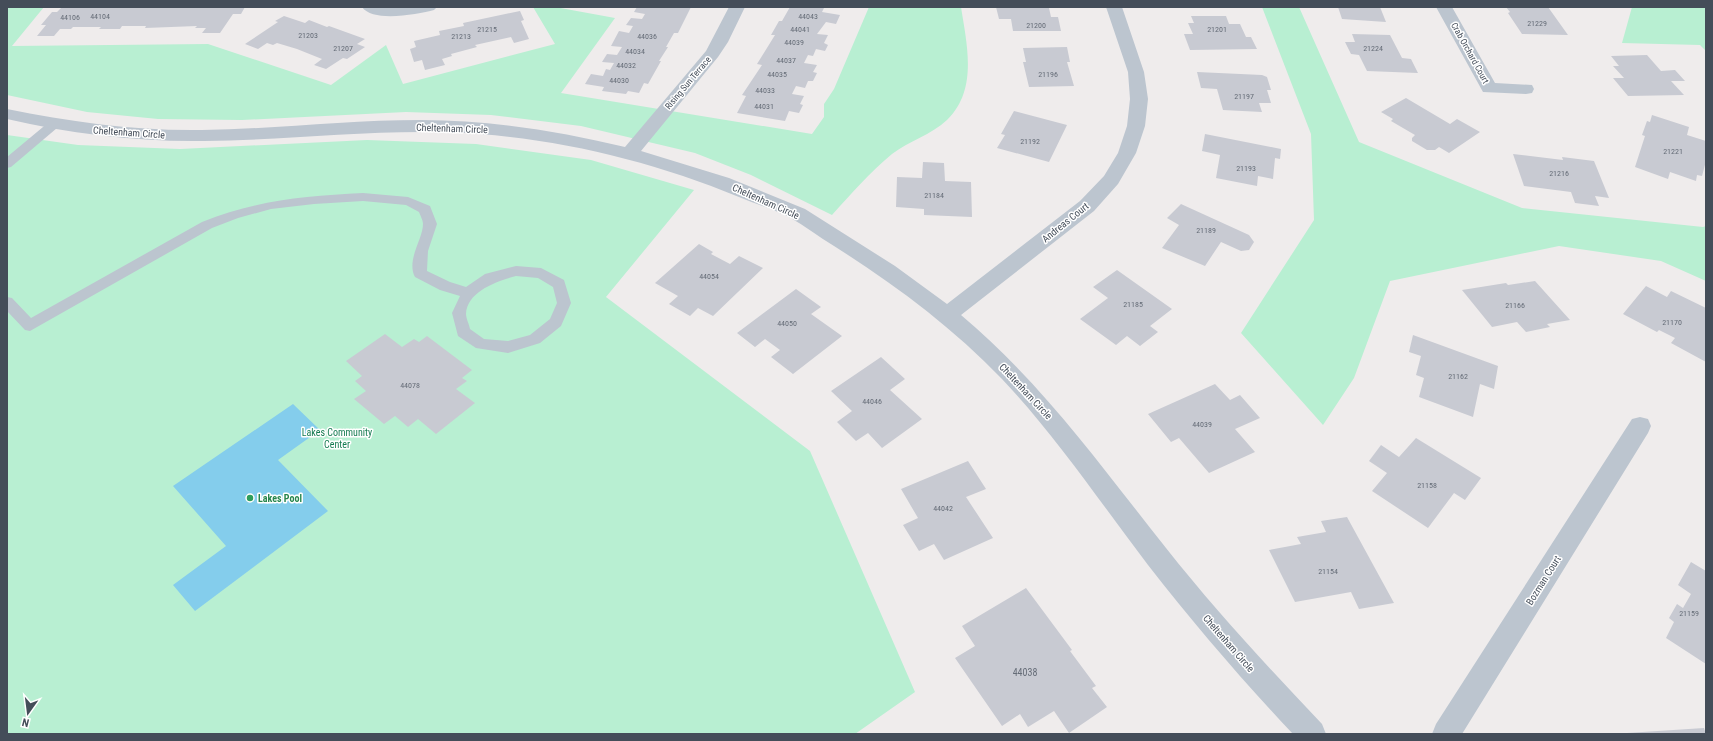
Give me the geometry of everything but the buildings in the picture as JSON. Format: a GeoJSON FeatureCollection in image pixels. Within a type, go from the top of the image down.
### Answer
{"type":"FeatureCollection","features":[{"type":"Feature","properties":{"kind":"street"},"geometry":{"type":"LineString","coordinates":[[370,7],[402,14],[429,7]]}},
{"type":"Feature","properties":{"kind":"street","name":"Rising Sun Terrace"},"geometry":{"type":"LineString","coordinates":[[629,153],[712,54],[720,42],[737,7]]}},
{"type":"Feature","properties":{"kind":"street","name":"Andreas Court"},"geometry":{"type":"LineString","coordinates":[[947,315],[1087,206],[1111,180],[1127,153],[1136,126],[1139,99],[1136,72],[1114,7]]}},
{"type":"Feature","properties":{"kind":"street","name":"Crab Orchard Court"},"geometry":{"type":"LineString","coordinates":[[1444,7],[1489,88],[1526,89]]}},
{"type":"Feature","properties":{"kind":"street","name":"Cheltenham Circle"},"geometry":{"type":"LineString","coordinates":[[7,114],[53,125],[99,131],[183,136],[231,135],[374,126],[482,129],[547,137],[629,153],[683,168],[798,215],[872,260],[947,315],[1007,370],[1061,429],[1179,584],[1251,669],[1312,734]]}},
{"type":"Feature","properties":{"kind":"street","name":"Bozman Court"},"geometry":{"type":"LineString","coordinates":[[1446,734],[1640,426]]}},
{"type":"Feature","properties":{"kind":"lane"},"geometry":{"type":"LineString","coordinates":[[7,164],[53,125]]}},
{"type":"Feature","properties":{"kind":"lane"},"geometry":{"type":"LineString","coordinates":[[7,302],[30,326],[207,225],[234,214],[271,205],[363,197],[408,201],[425,208],[430,224],[421,251],[420,273],[445,286],[468,293]]}},
{"type":"Feature","properties":{"kind":"lane"},"geometry":{"type":"LineString","coordinates":[[516,271],[541,273],[559,284],[564,302],[556,322],[535,339],[508,347],[481,344],[463,332],[458,313],[468,293],[490,278],[516,271]]}},
{"type":"Feature","properties":{"kind":"green space"},"geometry":{"type":"Polygon","coordinates":[[[7,7],[44,7],[12,46],[208,44],[331,85],[386,45],[403,84],[555,44],[533,7],[555,7],[615,18],[561,93],[812,134],[824,117],[824,104],[834,89],[869,7],[961,7],[966,36],[968,66],[967,81],[957,108],[947,120],[934,130],[892,154],[868,176],[832,215],[751,175],[695,153],[581,126],[491,115],[406,112],[242,120],[158,119],[87,112],[7,95],[7,7]]]}},
{"type":"Feature","properties":{"kind":"green space"},"geometry":{"type":"Polygon","coordinates":[[[1262,7],[1299,7],[1359,142],[1522,208],[1703,227],[1706,226],[1706,281],[1661,261],[1559,246],[1390,281],[1354,378],[1323,425],[1241,333],[1314,220],[1311,134],[1262,7]]]}},
{"type":"Feature","properties":{"kind":"green space"},"geometry":{"type":"Polygon","coordinates":[[[1632,7],[1706,7],[1706,51],[1700,45],[1622,43],[1632,7]]]}},
{"type":"Feature","properties":{"kind":"green space","name":"Lakes Community Center"},"geometry":{"type":"Polygon","coordinates":[[[7,135],[78,145],[180,149],[367,140],[476,144],[591,160],[694,190],[606,297],[810,451],[915,692],[855,734],[7,734],[7,135]]]}},
{"type":"Feature","properties":{"kind":"water","name":"Lakes Pool"},"geometry":{"type":"Polygon","coordinates":[[[293,404],[320,430],[278,460],[328,511],[195,611],[173,585],[226,546],[173,486],[293,404]]]}},
{"type":"Feature","properties":{"kind":"place","name":"Lakes Pool"},"geometry":{"type":"Point","coordinates":[250,498]}}]}
